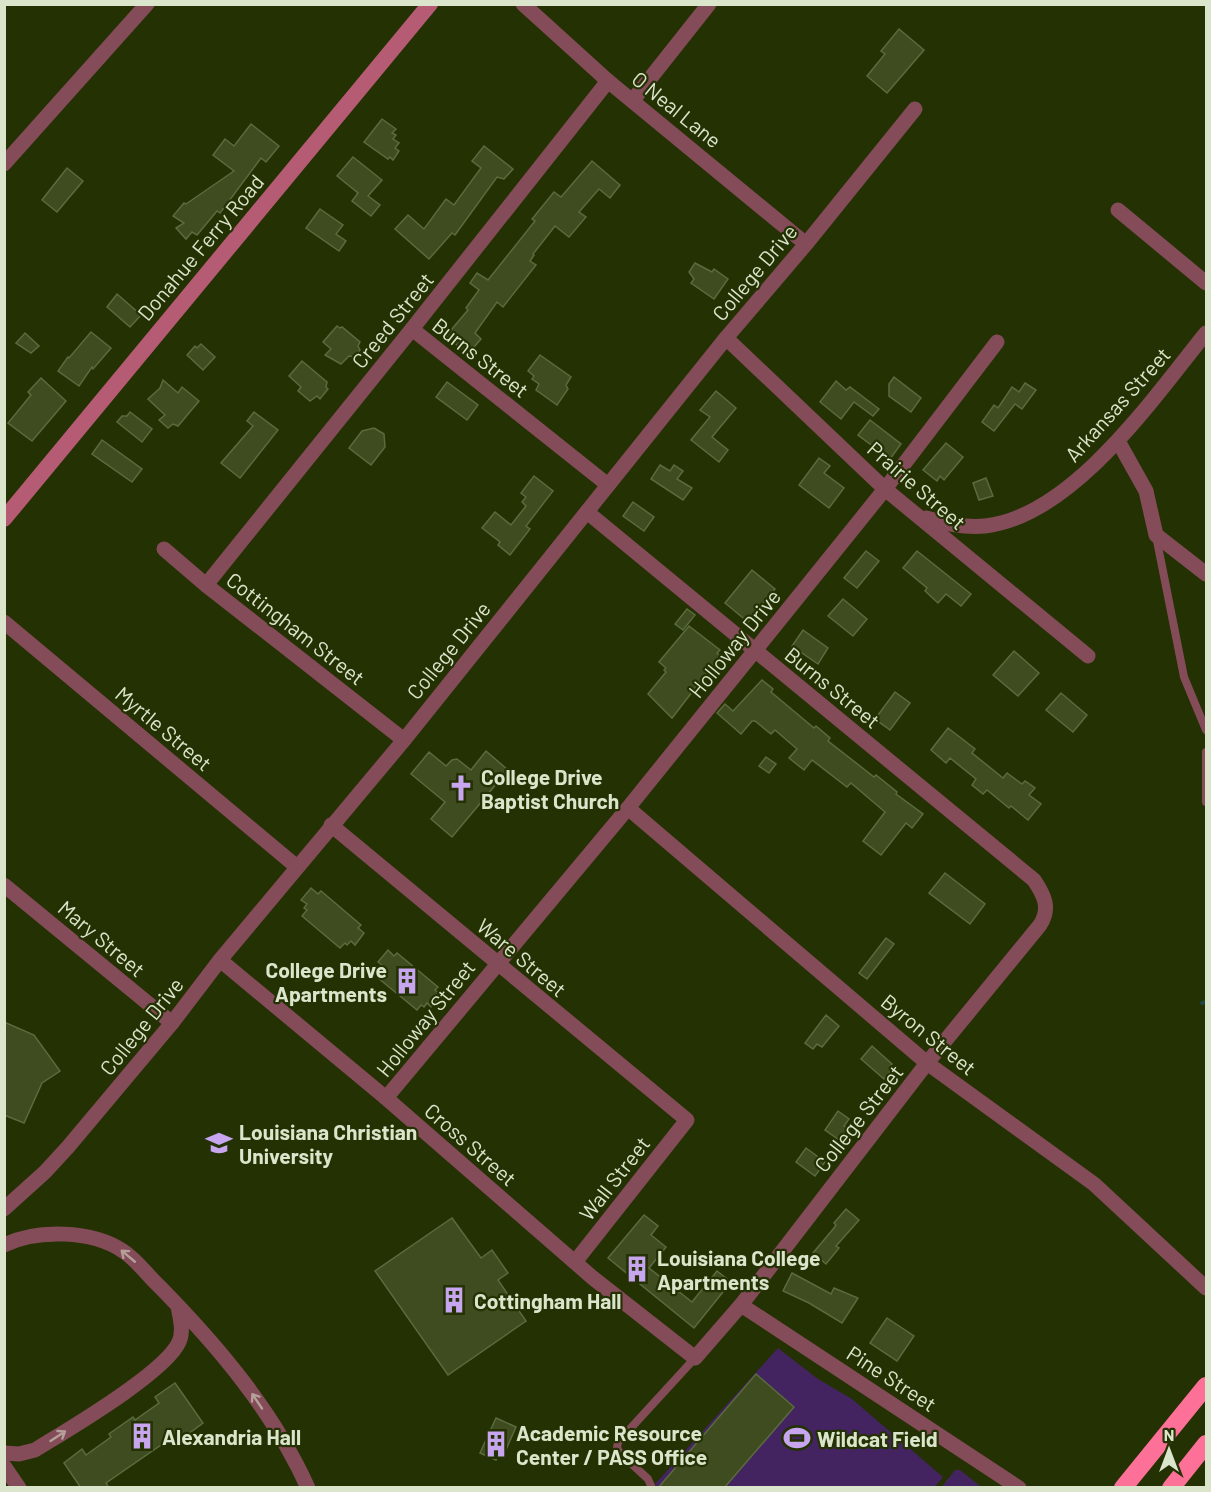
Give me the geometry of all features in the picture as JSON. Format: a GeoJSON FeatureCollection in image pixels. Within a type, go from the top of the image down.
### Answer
{"type":"FeatureCollection","features":[{"type":"Feature","properties":{"kind":"highway"},"geometry":{"type":"LineString","coordinates":[[1123,1488],[1206,1386]]}},
{"type":"Feature","properties":{"kind":"highway"},"geometry":{"type":"LineString","coordinates":[[1172,1488],[1206,1444]]}},
{"type":"Feature","properties":{"kind":"main road","name":"Donahue Ferry Road"},"geometry":{"type":"LineString","coordinates":[[4,519],[430,4]]}},
{"type":"Feature","properties":{"kind":"street","name":"O Neal Lane"},"geometry":{"type":"LineString","coordinates":[[523,4],[608,81],[806,244]]}},
{"type":"Feature","properties":{"kind":"street"},"geometry":{"type":"LineString","coordinates":[[633,100],[709,4]]}},
{"type":"Feature","properties":{"kind":"street"},"geometry":{"type":"LineString","coordinates":[[4,164],[141,6]]}},
{"type":"Feature","properties":{"kind":"street","name":"Creed Street"},"geometry":{"type":"LineString","coordinates":[[206,585],[412,330],[608,81]]}},
{"type":"Feature","properties":{"kind":"street","name":"College Drive"},"geometry":{"type":"LineString","coordinates":[[4,1209],[45,1172],[172,1023],[220,960],[404,740],[726,338],[915,110]]}},
{"type":"Feature","properties":{"kind":"street"},"geometry":{"type":"LineString","coordinates":[[1118,210],[1206,283]]}},
{"type":"Feature","properties":{"kind":"street","name":"Burns Street"},"geometry":{"type":"LineString","coordinates":[[412,330],[608,485]]}},
{"type":"Feature","properties":{"kind":"street","name":"Arkansas Street"},"geometry":{"type":"LineString","coordinates":[[918,515],[944,523],[986,526],[1008,521],[1030,511],[1066,489],[1118,441],[1206,333]]}},
{"type":"Feature","properties":{"kind":"street","name":"Prairie Street"},"geometry":{"type":"LineString","coordinates":[[726,338],[885,489],[1088,657]]}},
{"type":"Feature","properties":{"kind":"street","name":"Holloway Drive"},"geometry":{"type":"LineString","coordinates":[[496,964],[628,808],[885,489],[997,342]]}},
{"type":"Feature","properties":{"kind":"street"},"geometry":{"type":"LineString","coordinates":[[1118,441],[1146,491],[1156,535],[1206,573]]}},
{"type":"Feature","properties":{"kind":"street","name":"Burns Street"},"geometry":{"type":"LineString","coordinates":[[587,512],[1034,880],[1046,900]]}},
{"type":"Feature","properties":{"kind":"street","name":"Cottingham Street"},"geometry":{"type":"LineString","coordinates":[[164,549],[206,585],[404,740]]}},
{"type":"Feature","properties":{"kind":"street","name":"Myrtle Street"},"geometry":{"type":"LineString","coordinates":[[4,622],[297,867]]}},
{"type":"Feature","properties":{"kind":"street","name":"Byron Street"},"geometry":{"type":"LineString","coordinates":[[628,808],[927,1063],[1094,1184],[1206,1288]]}},
{"type":"Feature","properties":{"kind":"street","name":"Ware Street"},"geometry":{"type":"LineString","coordinates":[[331,825],[687,1120]]}},
{"type":"Feature","properties":{"kind":"street","name":"Mary Street"},"geometry":{"type":"LineString","coordinates":[[4,885],[172,1023]]}},
{"type":"Feature","properties":{"kind":"street","name":"College Street"},"geometry":{"type":"LineString","coordinates":[[695,1359],[741,1305],[927,1063],[1040,925],[1047,910],[1046,900]]}},
{"type":"Feature","properties":{"kind":"street","name":"Cross Street"},"geometry":{"type":"LineString","coordinates":[[220,960],[386,1098],[575,1262],[695,1359]]}},
{"type":"Feature","properties":{"kind":"street","name":"Holloway Street"},"geometry":{"type":"LineString","coordinates":[[386,1098],[496,964]]}},
{"type":"Feature","properties":{"kind":"street","name":"Wall Street"},"geometry":{"type":"LineString","coordinates":[[575,1262],[687,1120]]}},
{"type":"Feature","properties":{"kind":"street"},"geometry":{"type":"LineString","coordinates":[[4,1245],[15,1240],[58,1233],[106,1242],[124,1251],[178,1305],[246,1384],[281,1437],[308,1488]]}},
{"type":"Feature","properties":{"kind":"street"},"geometry":{"type":"LineString","coordinates":[[4,1453],[19,1454],[35,1450],[153,1372],[179,1342],[182,1324],[178,1305]]}},
{"type":"Feature","properties":{"kind":"street","name":"Pine Street"},"geometry":{"type":"LineString","coordinates":[[741,1305],[1019,1488]]}},
{"type":"Feature","properties":{"kind":"street"},"geometry":{"type":"LineString","coordinates":[[4,1466],[19,1488]]}},
{"type":"Feature","properties":{"kind":"lane"},"geometry":{"type":"LineString","coordinates":[[1156,535],[1184,677],[1206,729]]}},
{"type":"Feature","properties":{"kind":"lane"},"geometry":{"type":"LineString","coordinates":[[1206,752],[1206,801]]}},
{"type":"Feature","properties":{"kind":"lane"},"geometry":{"type":"LineString","coordinates":[[652,1488],[648,1479],[620,1453],[617,1448],[618,1442],[695,1359]]}},
{"type":"Feature","properties":{"kind":"green space","name":"Wildcat Field"},"geometry":{"type":"Polygon","coordinates":[[[778,1348],[818,1379],[852,1399],[943,1477],[934,1488],[658,1488],[655,1484],[778,1348]]]}},
{"type":"Feature","properties":{"kind":"green space"},"geometry":{"type":"Polygon","coordinates":[[[955,1470],[960,1470],[981,1487],[941,1488],[955,1470]]]}},
{"type":"Feature","properties":{"kind":"building"},"geometry":{"type":"Polygon","coordinates":[[[899,29],[924,50],[887,93],[867,76],[885,54],[881,51],[899,29]]]}},
{"type":"Feature","properties":{"kind":"building"},"geometry":{"type":"Polygon","coordinates":[[[382,119],[396,129],[392,133],[396,135],[393,139],[399,143],[395,148],[399,151],[393,160],[364,142],[382,119]]]}},
{"type":"Feature","properties":{"kind":"building"},"geometry":{"type":"Polygon","coordinates":[[[251,124],[279,146],[266,162],[261,158],[220,213],[217,211],[197,235],[192,232],[186,239],[176,228],[184,223],[173,216],[184,203],[186,204],[234,171],[213,155],[225,139],[234,146],[251,124]]]}},
{"type":"Feature","properties":{"kind":"building"},"geometry":{"type":"Polygon","coordinates":[[[484,146],[513,169],[504,179],[497,177],[455,235],[452,233],[429,259],[395,229],[408,215],[424,229],[446,199],[454,205],[481,168],[472,161],[484,146]]]}},
{"type":"Feature","properties":{"kind":"building"},"geometry":{"type":"Polygon","coordinates":[[[353,157],[382,180],[368,196],[380,205],[371,216],[352,201],[358,193],[337,176],[353,157]]]}},
{"type":"Feature","properties":{"kind":"building"},"geometry":{"type":"Polygon","coordinates":[[[592,161],[620,185],[610,198],[599,189],[579,212],[586,217],[569,237],[555,226],[533,254],[530,261],[536,265],[503,307],[497,302],[475,333],[481,339],[468,354],[446,336],[468,310],[466,308],[479,290],[470,283],[477,273],[488,280],[535,221],[532,219],[554,192],[561,197],[592,161]]]}},
{"type":"Feature","properties":{"kind":"building"},"geometry":{"type":"Polygon","coordinates":[[[67,168],[83,181],[57,212],[42,200],[67,168]]]}},
{"type":"Feature","properties":{"kind":"building"},"geometry":{"type":"Polygon","coordinates":[[[320,209],[343,225],[336,234],[346,241],[339,251],[306,228],[320,209]]]}},
{"type":"Feature","properties":{"kind":"building"},"geometry":{"type":"Polygon","coordinates":[[[695,263],[712,272],[714,269],[728,279],[714,299],[691,283],[694,279],[689,272],[695,263]]]}},
{"type":"Feature","properties":{"kind":"building"},"geometry":{"type":"Polygon","coordinates":[[[117,294],[141,315],[130,327],[107,307],[117,294]]]}},
{"type":"Feature","properties":{"kind":"building"},"geometry":{"type":"Polygon","coordinates":[[[337,326],[342,327],[360,342],[358,346],[360,350],[355,357],[349,356],[341,364],[325,355],[331,349],[323,342],[337,326]]]}},
{"type":"Feature","properties":{"kind":"building"},"geometry":{"type":"Polygon","coordinates":[[[91,332],[111,348],[93,369],[92,367],[79,386],[58,371],[91,332]]]}},
{"type":"Feature","properties":{"kind":"building"},"geometry":{"type":"Polygon","coordinates":[[[25,333],[39,346],[31,353],[16,343],[25,333]]]}},
{"type":"Feature","properties":{"kind":"building"},"geometry":{"type":"Polygon","coordinates":[[[201,344],[215,357],[203,370],[187,355],[195,346],[197,348],[201,344]]]}},
{"type":"Feature","properties":{"kind":"building"},"geometry":{"type":"Polygon","coordinates":[[[540,355],[571,377],[566,385],[568,389],[557,405],[536,390],[539,384],[532,379],[534,376],[528,371],[540,355]]]}},
{"type":"Feature","properties":{"kind":"building"},"geometry":{"type":"Polygon","coordinates":[[[302,361],[327,382],[328,389],[320,399],[317,396],[310,401],[298,391],[301,387],[289,376],[302,361]]]}},
{"type":"Feature","properties":{"kind":"building"},"geometry":{"type":"Polygon","coordinates":[[[894,377],[921,398],[911,412],[889,396],[889,384],[894,377]]]}},
{"type":"Feature","properties":{"kind":"building"},"geometry":{"type":"Polygon","coordinates":[[[41,378],[66,401],[32,441],[8,423],[31,395],[28,392],[41,378]]]}},
{"type":"Feature","properties":{"kind":"building"},"geometry":{"type":"Polygon","coordinates":[[[163,380],[178,393],[182,387],[199,401],[178,426],[173,424],[168,428],[159,420],[165,415],[148,399],[160,388],[163,380]]]}},
{"type":"Feature","properties":{"kind":"building"},"geometry":{"type":"Polygon","coordinates":[[[836,381],[846,390],[850,387],[879,409],[873,416],[854,402],[841,419],[820,402],[836,381]]]}},
{"type":"Feature","properties":{"kind":"building"},"geometry":{"type":"Polygon","coordinates":[[[447,382],[478,405],[467,420],[436,397],[447,382]]]}},
{"type":"Feature","properties":{"kind":"building"},"geometry":{"type":"Polygon","coordinates":[[[1025,383],[1036,390],[1022,409],[1015,404],[994,431],[982,422],[994,405],[998,408],[1012,387],[1019,392],[1025,383]]]}},
{"type":"Feature","properties":{"kind":"building"},"geometry":{"type":"Polygon","coordinates":[[[716,391],[736,408],[712,437],[728,450],[719,462],[691,440],[710,417],[700,410],[716,391]]]}},
{"type":"Feature","properties":{"kind":"building"},"geometry":{"type":"Polygon","coordinates":[[[130,412],[152,429],[142,442],[117,422],[130,412]]]}},
{"type":"Feature","properties":{"kind":"building"},"geometry":{"type":"Polygon","coordinates":[[[254,412],[278,430],[240,478],[221,463],[253,426],[247,421],[254,412]]]}},
{"type":"Feature","properties":{"kind":"building"},"geometry":{"type":"Polygon","coordinates":[[[870,420],[901,444],[890,459],[858,435],[870,420]]]}},
{"type":"Feature","properties":{"kind":"building"},"geometry":{"type":"Polygon","coordinates":[[[374,428],[384,434],[385,447],[371,465],[349,448],[362,431],[374,428]]]}},
{"type":"Feature","properties":{"kind":"building"},"geometry":{"type":"Polygon","coordinates":[[[102,440],[142,469],[132,482],[92,454],[102,440]]]}},
{"type":"Feature","properties":{"kind":"building"},"geometry":{"type":"Polygon","coordinates":[[[946,443],[963,457],[944,480],[940,476],[937,481],[923,470],[946,443]]]}},
{"type":"Feature","properties":{"kind":"building"},"geometry":{"type":"Polygon","coordinates":[[[819,458],[830,466],[824,473],[844,488],[829,508],[799,485],[819,458]]]}},
{"type":"Feature","properties":{"kind":"building"},"geometry":{"type":"Polygon","coordinates":[[[660,465],[670,471],[674,465],[683,471],[677,479],[692,488],[683,500],[651,479],[660,465]]]}},
{"type":"Feature","properties":{"kind":"building"},"geometry":{"type":"Polygon","coordinates":[[[534,476],[553,491],[526,526],[530,529],[510,555],[498,545],[500,542],[482,528],[495,512],[511,525],[526,506],[522,502],[526,497],[521,493],[534,476]]]}},
{"type":"Feature","properties":{"kind":"building"},"geometry":{"type":"Polygon","coordinates":[[[986,478],[993,496],[979,500],[973,483],[986,478]]]}},
{"type":"Feature","properties":{"kind":"building"},"geometry":{"type":"Polygon","coordinates":[[[633,502],[654,517],[644,531],[623,516],[633,502]]]}},
{"type":"Feature","properties":{"kind":"building"},"geometry":{"type":"Polygon","coordinates":[[[866,551],[879,561],[857,588],[844,578],[866,551]]]}},
{"type":"Feature","properties":{"kind":"building"},"geometry":{"type":"Polygon","coordinates":[[[917,551],[971,594],[961,606],[946,594],[938,603],[925,591],[927,588],[903,568],[917,551]]]}},
{"type":"Feature","properties":{"kind":"building"},"geometry":{"type":"Polygon","coordinates":[[[752,570],[775,589],[748,622],[725,603],[752,570]]]}},
{"type":"Feature","properties":{"kind":"building"},"geometry":{"type":"Polygon","coordinates":[[[843,599],[867,619],[853,636],[828,616],[843,599]]]}},
{"type":"Feature","properties":{"kind":"building"},"geometry":{"type":"Polygon","coordinates":[[[687,609],[695,615],[683,630],[675,624],[687,609]]]}},
{"type":"Feature","properties":{"kind":"building"},"geometry":{"type":"Polygon","coordinates":[[[689,626],[720,650],[717,653],[720,656],[672,718],[648,694],[666,672],[664,670],[666,668],[659,662],[689,626]]]}},
{"type":"Feature","properties":{"kind":"building"},"geometry":{"type":"Polygon","coordinates":[[[803,630],[828,648],[818,664],[792,646],[803,630]]]}},
{"type":"Feature","properties":{"kind":"building"},"geometry":{"type":"Polygon","coordinates":[[[1014,651],[1039,673],[1018,696],[993,675],[1014,651]]]}},
{"type":"Feature","properties":{"kind":"building"},"geometry":{"type":"Polygon","coordinates":[[[762,680],[773,689],[771,692],[814,728],[816,726],[830,738],[828,741],[874,777],[876,775],[897,792],[896,794],[923,814],[912,828],[906,823],[881,855],[863,841],[885,812],[851,783],[847,787],[812,760],[804,770],[789,758],[797,749],[775,730],[771,734],[752,721],[741,734],[717,713],[725,704],[733,711],[762,680]]]}},
{"type":"Feature","properties":{"kind":"building"},"geometry":{"type":"Polygon","coordinates":[[[895,692],[910,703],[890,730],[875,719],[895,692]]]}},
{"type":"Feature","properties":{"kind":"building"},"geometry":{"type":"Polygon","coordinates":[[[1061,693],[1087,715],[1073,732],[1046,710],[1061,693]]]}},
{"type":"Feature","properties":{"kind":"building"},"geometry":{"type":"Polygon","coordinates":[[[948,728],[975,749],[972,753],[1003,778],[1007,773],[1022,784],[1025,781],[1035,788],[1029,795],[1041,804],[1028,820],[987,790],[983,794],[972,785],[976,779],[950,758],[946,763],[931,750],[948,728]]]}},
{"type":"Feature","properties":{"kind":"building","name":"College Drive Baptist Church"},"geometry":{"type":"Polygon","coordinates":[[[486,751],[508,770],[452,837],[431,819],[445,802],[411,774],[429,752],[446,766],[452,760],[457,759],[471,770],[486,751]]]}},
{"type":"Feature","properties":{"kind":"building"},"geometry":{"type":"Polygon","coordinates":[[[766,757],[776,764],[769,773],[759,766],[766,757]]]}},
{"type":"Feature","properties":{"kind":"building"},"geometry":{"type":"Polygon","coordinates":[[[945,873],[985,904],[970,924],[929,893],[945,873]]]}},
{"type":"Feature","properties":{"kind":"building","name":"College Drive Apartments"},"geometry":{"type":"Polygon","coordinates":[[[311,888],[318,894],[321,891],[361,925],[358,928],[364,933],[355,945],[351,941],[340,948],[302,916],[307,910],[304,908],[307,904],[301,900],[311,888]]]}},
{"type":"Feature","properties":{"kind":"building"},"geometry":{"type":"Polygon","coordinates":[[[886,938],[894,944],[867,979],[859,973],[886,938]]]}},
{"type":"Feature","properties":{"kind":"building","name":"College Drive Apartments"},"geometry":{"type":"Polygon","coordinates":[[[388,950],[394,956],[397,953],[438,987],[435,990],[441,995],[431,1007],[427,1003],[424,1007],[421,1005],[417,1010],[378,978],[383,972],[380,970],[383,966],[378,962],[388,950]]]}},
{"type":"Feature","properties":{"kind":"building"},"geometry":{"type":"Polygon","coordinates":[[[826,1015],[839,1026],[822,1047],[817,1044],[813,1049],[805,1043],[826,1015]]]}},
{"type":"Feature","properties":{"kind":"building"},"geometry":{"type":"Polygon","coordinates":[[[4,1022],[34,1035],[60,1071],[42,1083],[24,1123],[4,1115],[4,1022]]]}},
{"type":"Feature","properties":{"kind":"building"},"geometry":{"type":"Polygon","coordinates":[[[872,1046],[892,1064],[890,1066],[892,1069],[884,1079],[861,1059],[872,1046]]]}},
{"type":"Feature","properties":{"kind":"building"},"geometry":{"type":"Polygon","coordinates":[[[838,1111],[849,1119],[844,1126],[850,1130],[842,1142],[825,1130],[838,1111]]]}},
{"type":"Feature","properties":{"kind":"building"},"geometry":{"type":"Polygon","coordinates":[[[806,1148],[825,1162],[815,1176],[796,1162],[806,1148]]]}},
{"type":"Feature","properties":{"kind":"building"},"geometry":{"type":"Polygon","coordinates":[[[846,1209],[859,1220],[836,1246],[839,1248],[826,1264],[813,1253],[834,1228],[836,1225],[834,1223],[846,1209]]]}},
{"type":"Feature","properties":{"kind":"building","name":"Louisiana College Apartments"},"geometry":{"type":"Polygon","coordinates":[[[644,1215],[658,1226],[651,1235],[666,1247],[649,1268],[692,1302],[717,1271],[731,1282],[694,1328],[608,1258],[644,1215]]]}},
{"type":"Feature","properties":{"kind":"building","name":"Cottingham Hall"},"geometry":{"type":"Polygon","coordinates":[[[452,1218],[481,1258],[492,1250],[508,1273],[498,1280],[526,1321],[448,1375],[375,1271],[452,1218]]]}},
{"type":"Feature","properties":{"kind":"building"},"geometry":{"type":"Polygon","coordinates":[[[792,1273],[831,1294],[834,1288],[858,1298],[842,1323],[809,1303],[783,1291],[792,1273]]]}},
{"type":"Feature","properties":{"kind":"building"},"geometry":{"type":"Polygon","coordinates":[[[887,1318],[914,1336],[897,1361],[870,1343],[887,1318]]]}},
{"type":"Feature","properties":{"kind":"building"},"geometry":{"type":"Polygon","coordinates":[[[756,1374],[794,1407],[724,1488],[658,1488],[756,1374]]]}},
{"type":"Feature","properties":{"kind":"building","name":"Alexandria Hall"},"geometry":{"type":"Polygon","coordinates":[[[175,1383],[203,1423],[184,1437],[180,1432],[106,1483],[109,1488],[81,1488],[64,1463],[82,1449],[86,1455],[111,1437],[109,1434],[133,1417],[135,1420],[159,1403],[155,1397],[175,1383]]]}},
{"type":"Feature","properties":{"kind":"building","name":"Academic Resource Center / PASS Office"},"geometry":{"type":"Polygon","coordinates":[[[496,1418],[516,1427],[505,1452],[501,1450],[496,1460],[480,1453],[496,1418]]]}},
{"type":"Feature","properties":{"kind":"waterway"},"geometry":{"type":"LineString","coordinates":[[1202,1003],[1206,1002]]}},
{"type":"Feature","properties":{"kind":"place","name":"College Drive Baptist Church"},"geometry":{"type":"Point","coordinates":[461,788]}},
{"type":"Feature","properties":{"kind":"place","name":"College Drive Apartments"},"geometry":{"type":"Point","coordinates":[407,981]}},
{"type":"Feature","properties":{"kind":"place","name":"Louisiana Christian University"},"geometry":{"type":"Point","coordinates":[219,1143]}},
{"type":"Feature","properties":{"kind":"place","name":"Louisiana College Apartments"},"geometry":{"type":"Point","coordinates":[637,1269]}},
{"type":"Feature","properties":{"kind":"place","name":"Cottingham Hall"},"geometry":{"type":"Point","coordinates":[454,1300]}},
{"type":"Feature","properties":{"kind":"place","name":"Alexandria Hall"},"geometry":{"type":"Point","coordinates":[142,1436]}},
{"type":"Feature","properties":{"kind":"place","name":"Wildcat Field"},"geometry":{"type":"Point","coordinates":[797,1438]}},
{"type":"Feature","properties":{"kind":"place","name":"Academic Resource Center / PASS Office"},"geometry":{"type":"Point","coordinates":[496,1444]}}]}
